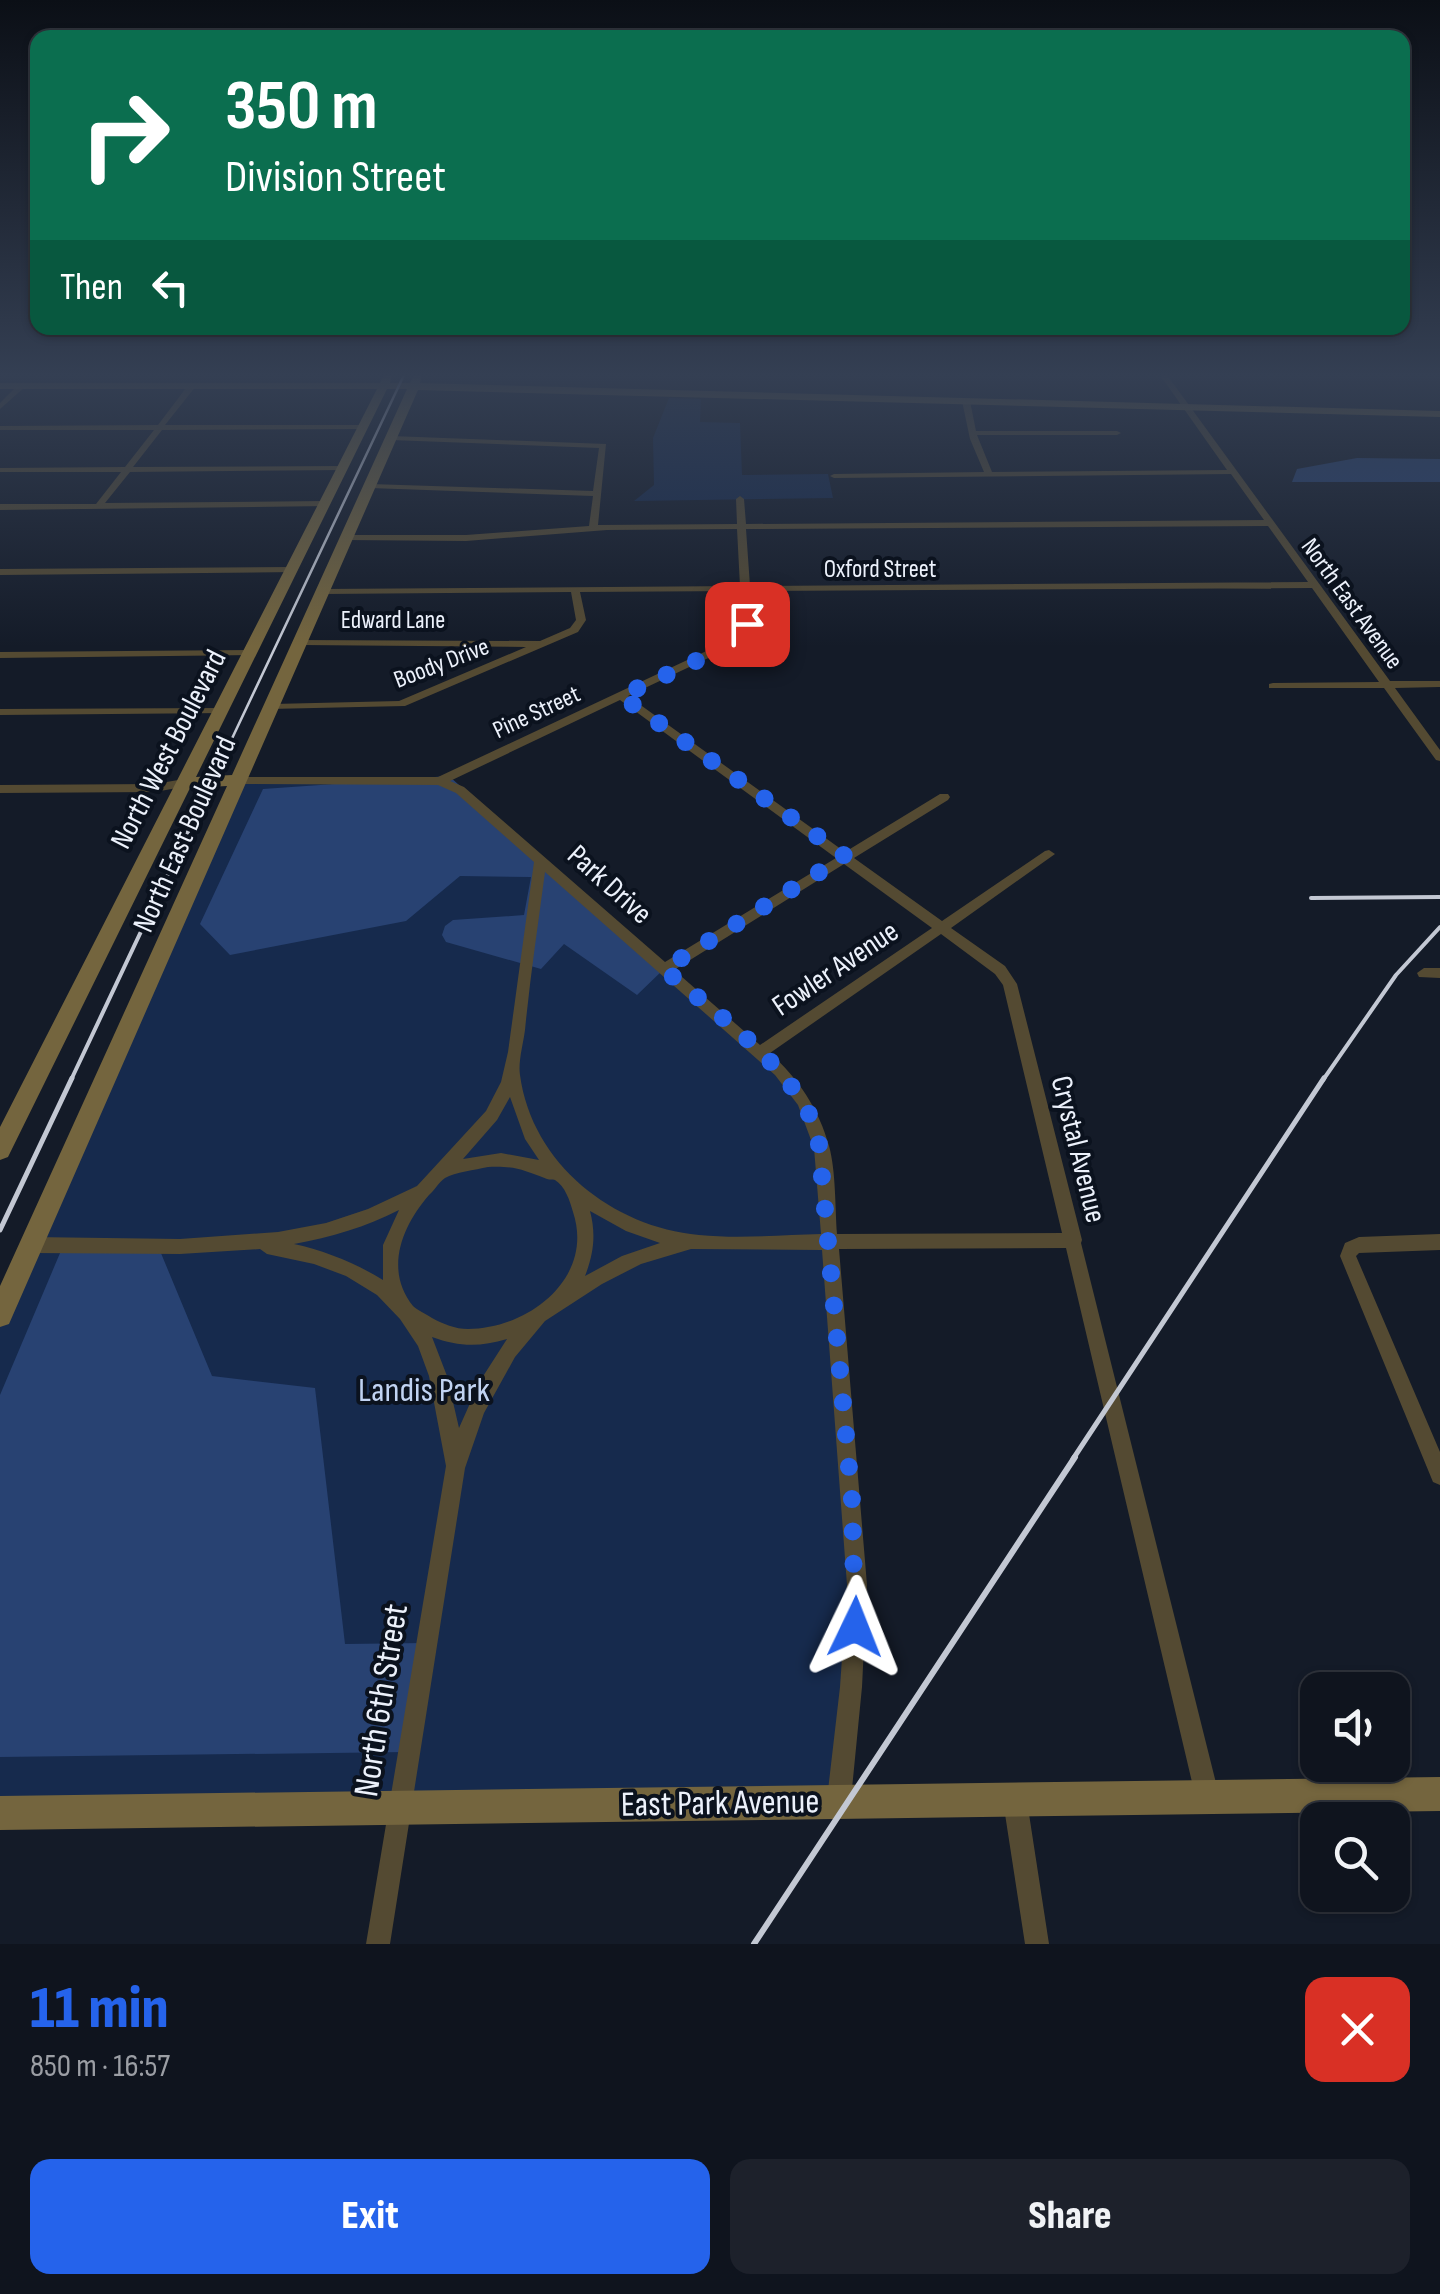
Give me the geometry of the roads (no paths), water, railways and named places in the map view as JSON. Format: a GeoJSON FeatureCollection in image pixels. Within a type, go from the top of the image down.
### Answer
{"type":"FeatureCollection","features":[{"type":"Feature","properties":{"kind":"main road","name":"North East Boulevard"},"geometry":{"type":"LineString","coordinates":[[0,1315],[379,466]]}},
{"type":"Feature","properties":{"kind":"main road","name":"North West Boulevard"},"geometry":{"type":"LineString","coordinates":[[0,1150],[343,468]]}},
{"type":"Feature","properties":{"kind":"main road"},"geometry":{"type":"LineString","coordinates":[[184,782],[241,780]]}},
{"type":"Feature","properties":{"kind":"main road","name":"East Park Avenue"},"geometry":{"type":"LineString","coordinates":[[0,1813],[1440,1794]]}},
{"type":"Feature","properties":{"kind":"street"},"geometry":{"type":"LineString","coordinates":[[98,506],[130,466]]}},
{"type":"Feature","properties":{"kind":"street"},"geometry":{"type":"LineString","coordinates":[[594,528],[602,466]]}},
{"type":"Feature","properties":{"kind":"street"},"geometry":{"type":"LineString","coordinates":[[985,466],[988,475]]}},
{"type":"Feature","properties":{"kind":"street","name":"North East Avenue"},"geometry":{"type":"LineString","coordinates":[[1228,466],[1440,758]]}},
{"type":"Feature","properties":{"kind":"street"},"geometry":{"type":"LineString","coordinates":[[0,470],[343,468]]}},
{"type":"Feature","properties":{"kind":"street"},"geometry":{"type":"LineString","coordinates":[[834,476],[1233,472]]}},
{"type":"Feature","properties":{"kind":"street"},"geometry":{"type":"LineString","coordinates":[[370,486],[598,494]]}},
{"type":"Feature","properties":{"kind":"street","name":"Pine Street"},"geometry":{"type":"LineString","coordinates":[[440,780],[736,641],[747,624],[740,499]]}},
{"type":"Feature","properties":{"kind":"street"},"geometry":{"type":"LineString","coordinates":[[0,507],[325,504]]}},
{"type":"Feature","properties":{"kind":"street"},"geometry":{"type":"LineString","coordinates":[[347,538],[466,538],[594,528],[1271,524]]}},
{"type":"Feature","properties":{"kind":"street"},"geometry":{"type":"LineString","coordinates":[[0,572],[292,570]]}},
{"type":"Feature","properties":{"kind":"street","name":"Oxford Street"},"geometry":{"type":"LineString","coordinates":[[324,591],[1316,585]]}},
{"type":"Feature","properties":{"kind":"street","name":"Boody Drive"},"geometry":{"type":"LineString","coordinates":[[273,707],[401,704],[570,633],[580,624],[575,589]]}},
{"type":"Feature","properties":{"kind":"street","name":"Edward Lane"},"geometry":{"type":"LineString","coordinates":[[302,642],[520,641],[544,645]]}},
{"type":"Feature","properties":{"kind":"street"},"geometry":{"type":"LineString","coordinates":[[0,655],[250,653]]}},
{"type":"Feature","properties":{"kind":"street"},"geometry":{"type":"LineString","coordinates":[[1273,686],[1440,684]]}},
{"type":"Feature","properties":{"kind":"street","name":"Crystal Avenue"},"geometry":{"type":"LineString","coordinates":[[621,696],[1005,974],[1074,1240],[1208,1800]]}},
{"type":"Feature","properties":{"kind":"street"},"geometry":{"type":"LineString","coordinates":[[0,712],[221,711]]}},
{"type":"Feature","properties":{"kind":"street"},"geometry":{"type":"LineString","coordinates":[[241,780],[440,780]]}},
{"type":"Feature","properties":{"kind":"street","name":"Park Drive"},"geometry":{"type":"LineString","coordinates":[[440,780],[473,799],[759,1053],[797,1091],[810,1112],[822,1148],[856,1585],[839,1800]]}},
{"type":"Feature","properties":{"kind":"street"},"geometry":{"type":"LineString","coordinates":[[0,789],[155,788],[184,782]]}},
{"type":"Feature","properties":{"kind":"street"},"geometry":{"type":"LineString","coordinates":[[664,969],[944,797]]}},
{"type":"Feature","properties":{"kind":"street","name":"Fowler Avenue"},"geometry":{"type":"LineString","coordinates":[[759,1053],[1049,854]]}},
{"type":"Feature","properties":{"kind":"street","name":"North 6th Street"},"geometry":{"type":"LineString","coordinates":[[455,1468],[433,1355],[390,1276],[390,1243],[402,1217],[427,1186],[478,1136],[497,1108],[512,1073],[540,858]]}},
{"type":"Feature","properties":{"kind":"street"},"geometry":{"type":"LineString","coordinates":[[1424,973],[1440,973]]}},
{"type":"Feature","properties":{"kind":"street","name":"North 6th Street"},"geometry":{"type":"LineString","coordinates":[[378,1944],[455,1468],[490,1379],[516,1341],[569,1288],[584,1258],[586,1223],[570,1189],[530,1136],[518,1110],[512,1073]]}},
{"type":"Feature","properties":{"kind":"street"},"geometry":{"type":"LineString","coordinates":[[249,1243],[337,1228],[383,1211],[463,1166],[504,1159],[542,1168],[624,1223],[666,1238],[700,1243],[1074,1240]]}},
{"type":"Feature","properties":{"kind":"street"},"geometry":{"type":"LineString","coordinates":[[1440,1242],[1359,1245],[1348,1252],[1440,1474]]}},
{"type":"Feature","properties":{"kind":"street"},"geometry":{"type":"LineString","coordinates":[[32,1245],[249,1243],[297,1250],[337,1262],[368,1279],[434,1329],[470,1337],[503,1334],[539,1317],[626,1262],[700,1243]]}},
{"type":"Feature","properties":{"kind":"street"},"geometry":{"type":"LineString","coordinates":[[1015,1800],[1037,1944]]}},
{"type":"Feature","properties":{"kind":"railway"},"geometry":{"type":"LineString","coordinates":[[210,785],[361,466]]}},
{"type":"Feature","properties":{"kind":"railway"},"geometry":{"type":"LineString","coordinates":[[71,1080],[211,783]]}},
{"type":"Feature","properties":{"kind":"railway"},"geometry":{"type":"LineString","coordinates":[[1311,898],[1440,897]]}},
{"type":"Feature","properties":{"kind":"railway"},"geometry":{"type":"LineString","coordinates":[[1323,1080],[1396,975],[1440,927]]}},
{"type":"Feature","properties":{"kind":"railway"},"geometry":{"type":"LineString","coordinates":[[0,1230],[72,1078]]}},
{"type":"Feature","properties":{"kind":"railway"},"geometry":{"type":"LineString","coordinates":[[1073,1459],[1324,1078]]}},
{"type":"Feature","properties":{"kind":"railway"},"geometry":{"type":"LineString","coordinates":[[754,1944],[1075,1457]]}},
{"type":"Feature","properties":{"kind":"park label","name":"Landis Park"},"geometry":{"type":"Point","coordinates":[424,1389]}}]}
